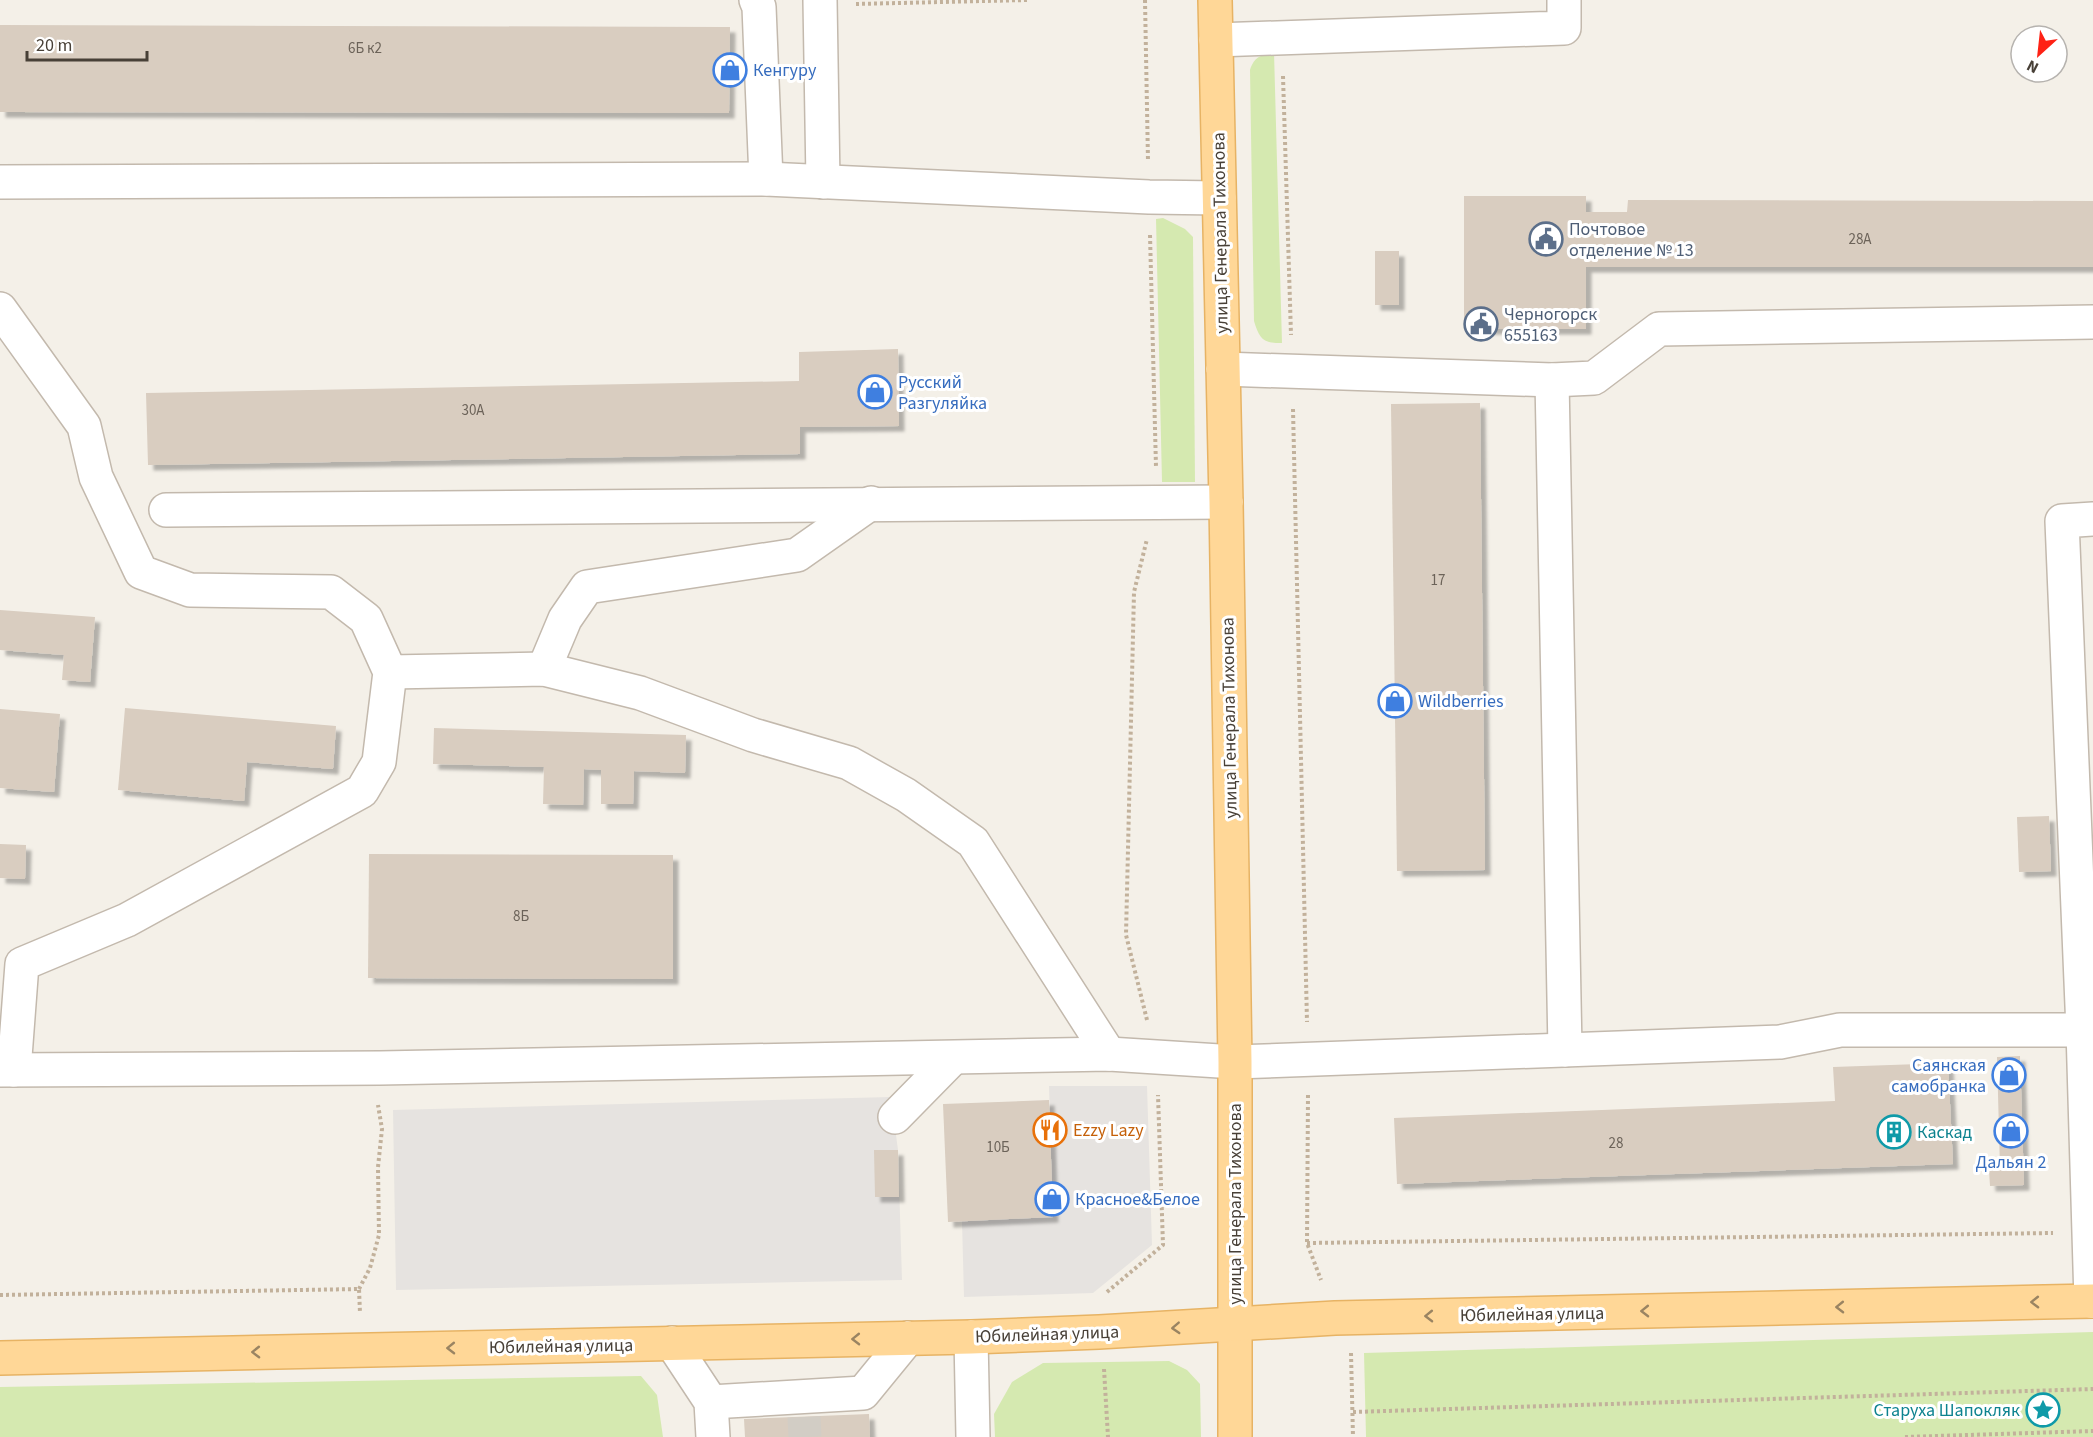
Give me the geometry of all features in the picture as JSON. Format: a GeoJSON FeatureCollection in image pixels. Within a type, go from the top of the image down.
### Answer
{"type":"FeatureCollection","features":[{"type":"Feature","properties":{"kind":"main road","name":"улица Генерала Тихонова"},"geometry":{"type":"LineString","coordinates":[[1215,0],[1235,1062],[1235,1437]]}},
{"type":"Feature","properties":{"kind":"main road","name":"Юбилейная улица"},"geometry":{"type":"LineString","coordinates":[[0,1358],[970,1337],[1335,1318],[2092,1301]]}},
{"type":"Feature","properties":{"kind":"lane"},"geometry":{"type":"LineString","coordinates":[[756,0],[759,7],[766,179]]}},
{"type":"Feature","properties":{"kind":"lane"},"geometry":{"type":"LineString","coordinates":[[1216,40],[1564,28],[1564,0]]}},
{"type":"Feature","properties":{"kind":"lane"},"geometry":{"type":"LineString","coordinates":[[820,2],[823,182]]}},
{"type":"Feature","properties":{"kind":"lane"},"geometry":{"type":"LineString","coordinates":[[0,182],[766,179],[1149,197],[1219,198]]}},
{"type":"Feature","properties":{"kind":"lane"},"geometry":{"type":"LineString","coordinates":[[0,309],[84,426],[96,477],[141,572],[189,590],[331,592],[366,619],[390,672],[379,762],[362,791],[127,920],[22,964],[7,1070],[380,1068],[1109,1054],[1235,1062],[1780,1042],[1840,1030],[2083,1030]]}},
{"type":"Feature","properties":{"kind":"lane"},"geometry":{"type":"LineString","coordinates":[[1222,369],[1552,380],[1594,378],[1659,329],[2093,322]]}},
{"type":"Feature","properties":{"kind":"lane"},"geometry":{"type":"LineString","coordinates":[[1552,380],[1565,1050]]}},
{"type":"Feature","properties":{"kind":"lane"},"geometry":{"type":"LineString","coordinates":[[166,510],[1226,502]]}},
{"type":"Feature","properties":{"kind":"lane"},"geometry":{"type":"LineString","coordinates":[[544,669],[565,619],[587,587],[797,555],[871,503]]}},
{"type":"Feature","properties":{"kind":"lane"},"geometry":{"type":"LineString","coordinates":[[2092,1301],[2083,1030],[2080,658],[2062,521],[2093,519]]}},
{"type":"Feature","properties":{"kind":"lane"},"geometry":{"type":"LineString","coordinates":[[390,672],[544,669],[640,693],[753,735],[849,764],[906,795],[973,842],[1109,1054]]}},
{"type":"Feature","properties":{"kind":"lane"},"geometry":{"type":"LineString","coordinates":[[895,1117],[953,1058]]}},
{"type":"Feature","properties":{"kind":"lane"},"geometry":{"type":"LineString","coordinates":[[970,1337],[973,1437]]}},
{"type":"Feature","properties":{"kind":"lane"},"geometry":{"type":"LineString","coordinates":[[711,1402],[804,1407],[863,1393],[908,1338]]}},
{"type":"Feature","properties":{"kind":"lane"},"geometry":{"type":"LineString","coordinates":[[672,1343],[711,1402],[713,1437]]}},
{"type":"Feature","properties":{"kind":"path"},"geometry":{"type":"LineString","coordinates":[[820,2],[1027,0]]}},
{"type":"Feature","properties":{"kind":"path"},"geometry":{"type":"LineString","coordinates":[[1104,1295],[1163,1245],[1156,1057],[1126,935],[1134,592],[1156,502],[1145,0]]}},
{"type":"Feature","properties":{"kind":"path"},"geometry":{"type":"LineString","coordinates":[[1282,38],[1308,1059],[1307,1243],[2089,1232]]}},
{"type":"Feature","properties":{"kind":"path"},"geometry":{"type":"LineString","coordinates":[[360,1320],[359,1289],[370,1268],[379,1234],[378,1167],[382,1129],[377,1102],[380,1068]]}},
{"type":"Feature","properties":{"kind":"path"},"geometry":{"type":"LineString","coordinates":[[0,1295],[359,1289]]}},
{"type":"Feature","properties":{"kind":"path"},"geometry":{"type":"LineString","coordinates":[[1103,1359],[1108,1437]]}},
{"type":"Feature","properties":{"kind":"path"},"geometry":{"type":"LineString","coordinates":[[1353,1412],[2093,1389]]}},
{"type":"Feature","properties":{"kind":"path"},"geometry":{"type":"LineString","coordinates":[[1905,1437],[2093,1431]]}},
{"type":"Feature","properties":{"kind":"green space"},"geometry":{"type":"Polygon","coordinates":[[[1274,52],[1282,343],[1263,339],[1254,321],[1250,70],[1259,57],[1274,52]]]}},
{"type":"Feature","properties":{"kind":"green space"},"geometry":{"type":"Polygon","coordinates":[[[1163,218],[1185,229],[1193,237],[1195,482],[1162,482],[1156,219],[1163,218]]]}},
{"type":"Feature","properties":{"kind":"green space"},"geometry":{"type":"Polygon","coordinates":[[[2093,1332],[2093,1437],[1366,1437],[1364,1353],[2093,1332]]]}},
{"type":"Feature","properties":{"kind":"green space"},"geometry":{"type":"Polygon","coordinates":[[[1169,1361],[1187,1370],[1200,1384],[1201,1437],[995,1437],[994,1414],[1012,1382],[1043,1363],[1169,1361]]]}},
{"type":"Feature","properties":{"kind":"green space"},"geometry":{"type":"Polygon","coordinates":[[[641,1376],[657,1395],[663,1437],[0,1437],[0,1387],[641,1376]]]}},
{"type":"Feature","properties":{"kind":"shaded area"},"geometry":{"type":"Polygon","coordinates":[[[1049,1086],[1147,1086],[1152,1245],[1093,1293],[964,1297],[962,1221],[1053,1217],[1049,1086]]]}},
{"type":"Feature","properties":{"kind":"shaded area"},"geometry":{"type":"Polygon","coordinates":[[[891,1097],[898,1150],[902,1280],[396,1290],[393,1110],[891,1097]]]}},
{"type":"Feature","properties":{"kind":"building"},"geometry":{"type":"Polygon","coordinates":[[[0,25],[730,27],[729,113],[0,112],[0,25]]]}},
{"type":"Feature","properties":{"kind":"building"},"geometry":{"type":"Polygon","coordinates":[[[1464,196],[1586,196],[1586,212],[1627,212],[1628,200],[2093,201],[2093,267],[1586,267],[1586,329],[1464,329],[1464,196]]]}},
{"type":"Feature","properties":{"kind":"building"},"geometry":{"type":"Polygon","coordinates":[[[1375,251],[1399,251],[1399,305],[1375,305],[1375,251]]]}},
{"type":"Feature","properties":{"kind":"building"},"geometry":{"type":"Polygon","coordinates":[[[898,349],[899,426],[800,427],[800,454],[148,465],[146,393],[799,381],[799,352],[898,349]]]}},
{"type":"Feature","properties":{"kind":"building"},"geometry":{"type":"Polygon","coordinates":[[[1480,403],[1485,870],[1397,871],[1391,404],[1480,403]]]}},
{"type":"Feature","properties":{"kind":"building"},"geometry":{"type":"Polygon","coordinates":[[[0,610],[95,617],[90,682],[62,680],[64,655],[0,650],[0,610]]]}},
{"type":"Feature","properties":{"kind":"building"},"geometry":{"type":"Polygon","coordinates":[[[125,708],[336,726],[333,769],[247,762],[244,801],[118,790],[125,708]]]}},
{"type":"Feature","properties":{"kind":"building"},"geometry":{"type":"Polygon","coordinates":[[[0,709],[60,714],[54,792],[0,788],[0,709]]]}},
{"type":"Feature","properties":{"kind":"building"},"geometry":{"type":"Polygon","coordinates":[[[434,728],[686,735],[685,773],[634,771],[633,804],[601,804],[601,770],[584,769],[583,805],[543,804],[544,767],[433,764],[434,728]]]}},
{"type":"Feature","properties":{"kind":"building"},"geometry":{"type":"Polygon","coordinates":[[[2049,816],[2051,871],[2019,872],[2017,817],[2049,816]]]}},
{"type":"Feature","properties":{"kind":"building"},"geometry":{"type":"Polygon","coordinates":[[[0,844],[26,845],[25,879],[0,878],[0,844]]]}},
{"type":"Feature","properties":{"kind":"building"},"geometry":{"type":"Polygon","coordinates":[[[369,854],[673,855],[673,979],[368,978],[369,854]]]}},
{"type":"Feature","properties":{"kind":"building"},"geometry":{"type":"Polygon","coordinates":[[[2020,1056],[2024,1185],[1990,1186],[1989,1170],[2000,1169],[1997,1057],[2020,1056]]]}},
{"type":"Feature","properties":{"kind":"building"},"geometry":{"type":"Polygon","coordinates":[[[1948,1063],[1953,1164],[1397,1184],[1394,1118],[1835,1101],[1833,1067],[1948,1063]]]}},
{"type":"Feature","properties":{"kind":"building"},"geometry":{"type":"Polygon","coordinates":[[[1049,1100],[1053,1217],[948,1222],[943,1104],[1049,1100]]]}},
{"type":"Feature","properties":{"kind":"building"},"geometry":{"type":"Polygon","coordinates":[[[874,1150],[898,1150],[899,1197],[875,1197],[874,1150]]]}},
{"type":"Feature","properties":{"kind":"building"},"geometry":{"type":"Polygon","coordinates":[[[869,1414],[870,1437],[745,1437],[744,1419],[869,1414]]]}},
{"type":"Feature","properties":{"kind":"tunnel"},"geometry":{"type":"LineString","coordinates":[[804,1417],[805,1437]]}},
{"type":"Feature","properties":{"kind":"place","name":"Кенгуру"},"geometry":{"type":"Point","coordinates":[730,70]}},
{"type":"Feature","properties":{"kind":"place","name":"Почтовое отделение № 13"},"geometry":{"type":"Point","coordinates":[1546,239]}},
{"type":"Feature","properties":{"kind":"place","name":"Черногорск 655163"},"geometry":{"type":"Point","coordinates":[1481,324]}},
{"type":"Feature","properties":{"kind":"place","name":"Русский Разгуляйка"},"geometry":{"type":"Point","coordinates":[875,392]}},
{"type":"Feature","properties":{"kind":"place","name":"Wildberries"},"geometry":{"type":"Point","coordinates":[1395,701]}},
{"type":"Feature","properties":{"kind":"place","name":"Саянская самобранка"},"geometry":{"type":"Point","coordinates":[2009,1075]}},
{"type":"Feature","properties":{"kind":"place","name":"Ezzy Lazy"},"geometry":{"type":"Point","coordinates":[1050,1130]}},
{"type":"Feature","properties":{"kind":"place","name":"Дальян 2"},"geometry":{"type":"Point","coordinates":[2011,1131]}},
{"type":"Feature","properties":{"kind":"place","name":"Каскад"},"geometry":{"type":"Point","coordinates":[1894,1132]}},
{"type":"Feature","properties":{"kind":"place","name":"Красное&Белое"},"geometry":{"type":"Point","coordinates":[1052,1199]}},
{"type":"Feature","properties":{"kind":"place","name":"Старуха Шапокляк"},"geometry":{"type":"Point","coordinates":[2043,1410]}}]}
